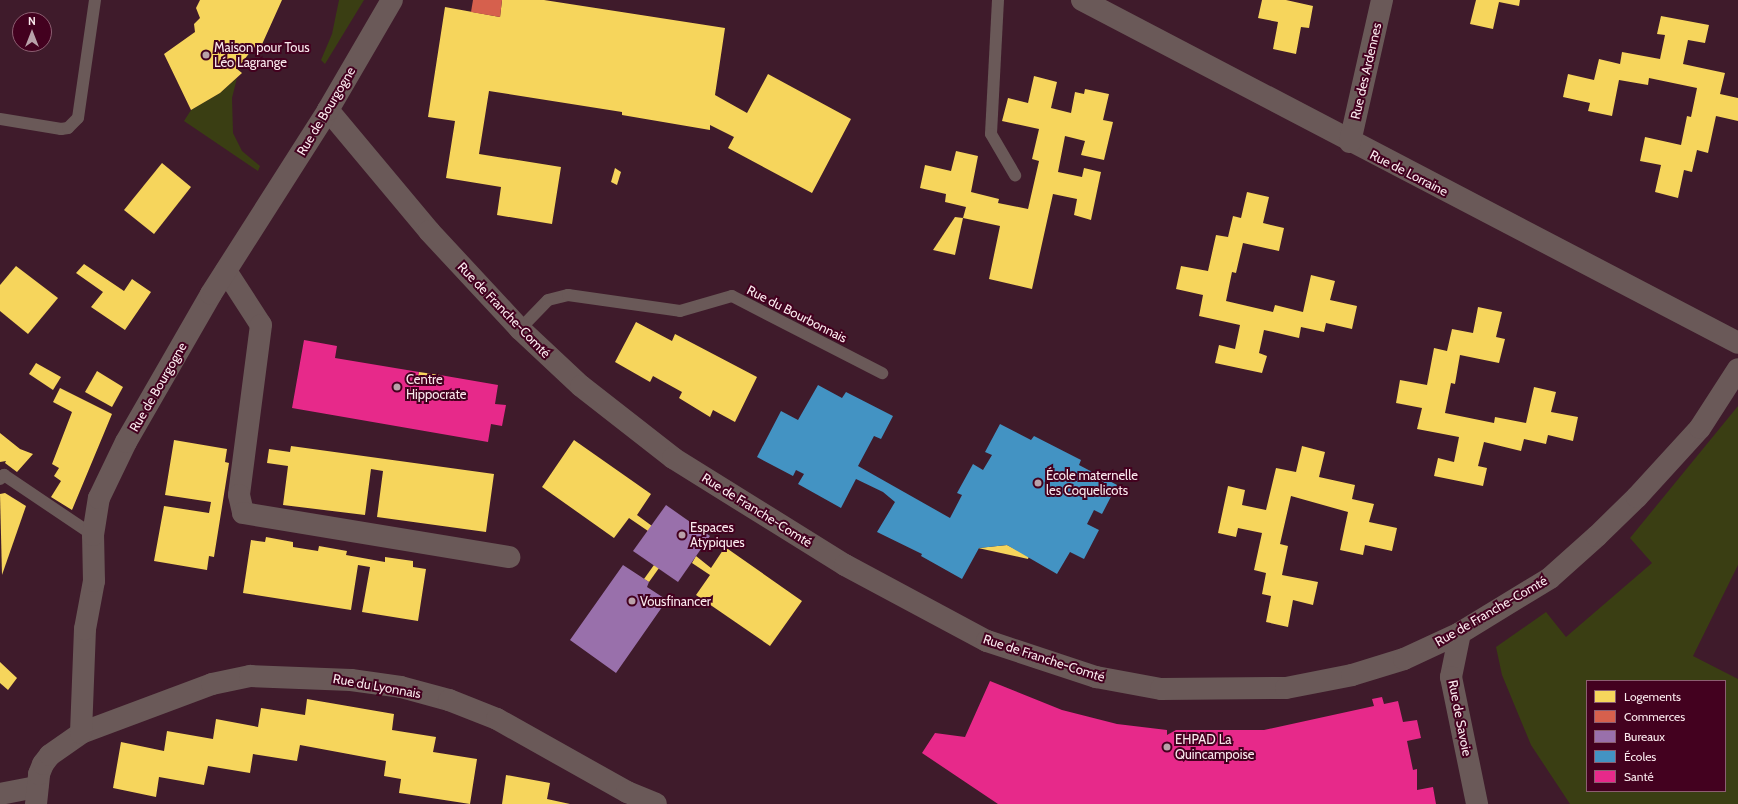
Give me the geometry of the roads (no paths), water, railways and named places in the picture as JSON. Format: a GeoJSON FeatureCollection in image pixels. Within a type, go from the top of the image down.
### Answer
{"type":"FeatureCollection","features":[{"type":"Feature","properties":{"kind":"street","name":"Rue de Bourgogne"},"geometry":{"type":"LineString","coordinates":[[81,733],[85,630],[94,581],[93,535],[99,498],[126,442],[226,271],[328,110],[392,0]]}},
{"type":"Feature","properties":{"kind":"street","name":"Rue de Lorraine"},"geometry":{"type":"LineString","coordinates":[[1082,0],[1350,142],[1738,343]]}},
{"type":"Feature","properties":{"kind":"street","name":"Rue des Ardennes"},"geometry":{"type":"LineString","coordinates":[[1350,142],[1382,0]]}},
{"type":"Feature","properties":{"kind":"street","name":"Rue de Franche-Comté"},"geometry":{"type":"LineString","coordinates":[[328,110],[429,231],[520,330],[580,386],[673,458],[827,554],[987,641],[1096,677],[1161,689],[1286,688],[1352,676],[1404,659],[1460,632],[1550,578],[1597,536],[1637,497],[1700,428],[1738,369]]}},
{"type":"Feature","properties":{"kind":"street"},"geometry":{"type":"LineString","coordinates":[[226,271],[262,325],[239,494],[243,513],[510,557]]}},
{"type":"Feature","properties":{"kind":"street","name":"Rue de Savoie"},"geometry":{"type":"LineString","coordinates":[[1460,632],[1451,677],[1477,804]]}},
{"type":"Feature","properties":{"kind":"street","name":"Rue du Lyonnais"},"geometry":{"type":"LineString","coordinates":[[81,733],[212,684],[235,679],[288,676],[352,680],[401,687],[449,700],[496,719],[627,792],[656,804]]}},
{"type":"Feature","properties":{"kind":"street"},"geometry":{"type":"LineString","coordinates":[[0,794],[36,796],[39,774],[50,755],[81,733]]}},
{"type":"Feature","properties":{"kind":"lane"},"geometry":{"type":"LineString","coordinates":[[0,119],[61,129],[68,128],[78,118],[95,0]]}},
{"type":"Feature","properties":{"kind":"lane"},"geometry":{"type":"LineString","coordinates":[[998,0],[991,134],[1015,175]]}},
{"type":"Feature","properties":{"kind":"lane","name":"Rue du Bourbonnais"},"geometry":{"type":"LineString","coordinates":[[520,330],[548,300],[568,295],[680,310],[732,296],[882,373]]}},
{"type":"Feature","properties":{"kind":"lane"},"geometry":{"type":"LineString","coordinates":[[0,479],[4,475],[93,535]]}},
{"type":"Feature","properties":{"kind":"place","name":"Maison pour Tous Léo Lagrange"},"geometry":{"type":"Point","coordinates":[206,55]}},
{"type":"Feature","properties":{"kind":"place","name":"Centre Hippocrate"},"geometry":{"type":"Point","coordinates":[397,387]}},
{"type":"Feature","properties":{"kind":"place","name":"École maternelle les Coquelicots"},"geometry":{"type":"Point","coordinates":[1038,483]}},
{"type":"Feature","properties":{"kind":"place","name":"Espaces Atypiques"},"geometry":{"type":"Point","coordinates":[682,535]}},
{"type":"Feature","properties":{"kind":"place","name":"Vousfinancer"},"geometry":{"type":"Point","coordinates":[632,601]}},
{"type":"Feature","properties":{"kind":"place","name":"EHPAD La Quincampoise"},"geometry":{"type":"Point","coordinates":[1167,747]}}]}
